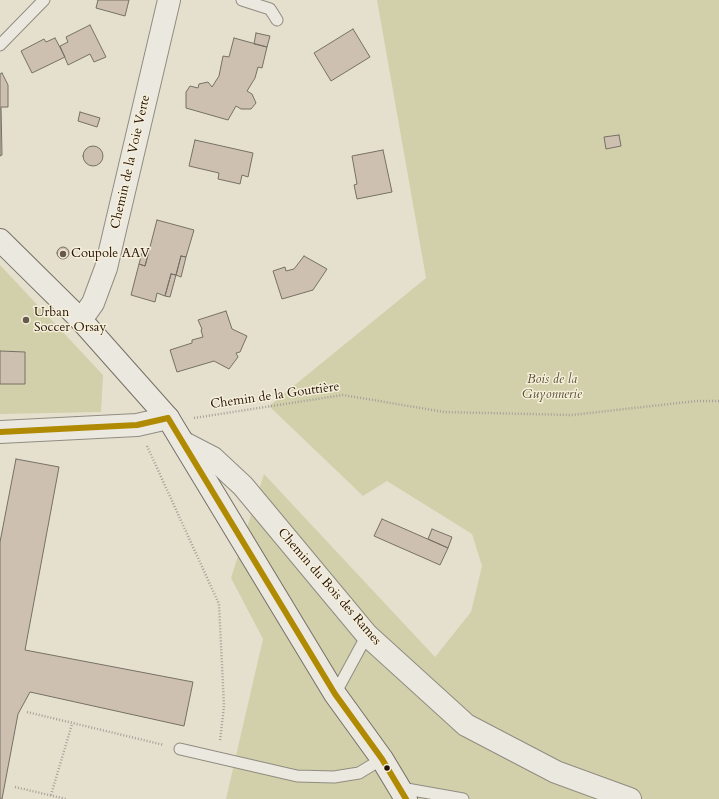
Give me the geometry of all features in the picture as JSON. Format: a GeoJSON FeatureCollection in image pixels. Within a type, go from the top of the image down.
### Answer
{"type":"FeatureCollection","features":[{"type":"Feature","properties":{"kind":"street","name":"Chemin de la Voie Verte"},"geometry":{"type":"LineString","coordinates":[[81,320],[93,303],[106,268],[169,0]]}},
{"type":"Feature","properties":{"kind":"street"},"geometry":{"type":"LineString","coordinates":[[0,240],[81,320],[168,418],[335,694],[382,759],[403,794]]}},
{"type":"Feature","properties":{"kind":"street"},"geometry":{"type":"LineString","coordinates":[[0,432],[137,425],[168,418]]}},
{"type":"Feature","properties":{"kind":"street","name":"Chemin du Bois des Rames"},"geometry":{"type":"LineString","coordinates":[[184,443],[213,458],[243,486],[367,635],[466,725],[556,772],[630,799]]}},
{"type":"Feature","properties":{"kind":"lane"},"geometry":{"type":"LineString","coordinates":[[0,45],[44,0]]}},
{"type":"Feature","properties":{"kind":"lane"},"geometry":{"type":"LineString","coordinates":[[242,0],[270,10],[277,20]]}},
{"type":"Feature","properties":{"kind":"lane"},"geometry":{"type":"LineString","coordinates":[[335,694],[367,635]]}},
{"type":"Feature","properties":{"kind":"lane"},"geometry":{"type":"LineString","coordinates":[[180,749],[297,776],[334,778],[359,773],[382,759]]}},
{"type":"Feature","properties":{"kind":"lane"},"geometry":{"type":"LineString","coordinates":[[403,794],[463,799]]}},
{"type":"Feature","properties":{"kind":"path","name":"Chemin de la Gouttière"},"geometry":{"type":"LineString","coordinates":[[168,418],[195,418],[343,395],[444,412],[572,415],[696,401],[719,401]]}},
{"type":"Feature","properties":{"kind":"path"},"geometry":{"type":"LineString","coordinates":[[137,425],[219,604],[224,706],[219,758]]}},
{"type":"Feature","properties":{"kind":"path"},"geometry":{"type":"LineString","coordinates":[[27,712],[180,749]]}},
{"type":"Feature","properties":{"kind":"path"},"geometry":{"type":"LineString","coordinates":[[51,795],[72,724]]}},
{"type":"Feature","properties":{"kind":"path"},"geometry":{"type":"LineString","coordinates":[[15,787],[66,799]]}},
{"type":"Feature","properties":{"kind":"green space","name":"Bois de la Guyonnerie"},"geometry":{"type":"Polygon","coordinates":[[[377,0],[719,0],[719,799],[226,799],[263,639],[231,578],[264,474],[435,657],[471,612],[482,566],[472,534],[387,481],[363,496],[269,406],[426,278],[377,0]]]}},
{"type":"Feature","properties":{"kind":"green space","name":"Urban Soccer Orsay"},"geometry":{"type":"Polygon","coordinates":[[[0,265],[103,375],[101,412],[0,414],[0,265]]]}},
{"type":"Feature","properties":{"kind":"building"},"geometry":{"type":"Polygon","coordinates":[[[98,0],[129,0],[125,16],[96,8],[98,0]]]}},
{"type":"Feature","properties":{"kind":"building"},"geometry":{"type":"Polygon","coordinates":[[[90,25],[106,57],[94,62],[90,54],[68,65],[60,46],[68,42],[66,37],[90,25]]]}},
{"type":"Feature","properties":{"kind":"building"},"geometry":{"type":"Polygon","coordinates":[[[353,29],[370,57],[331,81],[314,53],[353,29]]]}},
{"type":"Feature","properties":{"kind":"building"},"geometry":{"type":"Polygon","coordinates":[[[256,33],[270,36],[267,47],[254,44],[256,33]]]}},
{"type":"Feature","properties":{"kind":"building"},"geometry":{"type":"Polygon","coordinates":[[[55,38],[65,57],[32,73],[21,51],[44,39],[46,42],[55,38]]]}},
{"type":"Feature","properties":{"kind":"building"},"geometry":{"type":"Polygon","coordinates":[[[234,38],[267,47],[262,68],[258,67],[255,78],[247,91],[252,94],[256,103],[251,109],[241,109],[236,106],[228,120],[186,108],[186,92],[190,86],[198,88],[199,84],[208,82],[212,87],[219,76],[223,56],[229,57],[234,38]]]}},
{"type":"Feature","properties":{"kind":"building"},"geometry":{"type":"Polygon","coordinates":[[[2,73],[8,85],[8,107],[1,107],[2,155],[0,156],[0,74],[2,73]]]}},
{"type":"Feature","properties":{"kind":"building"},"geometry":{"type":"Polygon","coordinates":[[[80,112],[100,118],[97,127],[78,121],[80,112]]]}},
{"type":"Feature","properties":{"kind":"building"},"geometry":{"type":"Polygon","coordinates":[[[619,135],[621,146],[606,149],[604,137],[619,135]]]}},
{"type":"Feature","properties":{"kind":"building"},"geometry":{"type":"Polygon","coordinates":[[[195,140],[253,153],[248,177],[242,175],[240,184],[218,179],[219,173],[189,166],[195,140]]]}},
{"type":"Feature","properties":{"kind":"building"},"geometry":{"type":"Polygon","coordinates":[[[93,146],[100,149],[103,156],[100,163],[93,166],[86,163],[83,156],[86,149],[93,146]]]}},
{"type":"Feature","properties":{"kind":"building"},"geometry":{"type":"Polygon","coordinates":[[[383,150],[392,192],[357,199],[354,185],[357,184],[352,156],[383,150]]]}},
{"type":"Feature","properties":{"kind":"building"},"geometry":{"type":"Polygon","coordinates":[[[157,220],[194,230],[186,257],[181,256],[176,275],[171,274],[165,296],[157,293],[155,302],[131,295],[139,264],[145,266],[157,220]]]}},
{"type":"Feature","properties":{"kind":"building","name":"Coupole AAV"},"geometry":{"type":"Polygon","coordinates":[[[61,247],[65,247],[69,253],[65,259],[61,259],[57,255],[57,251],[61,247]]]}},
{"type":"Feature","properties":{"kind":"building"},"geometry":{"type":"Polygon","coordinates":[[[142,253],[148,255],[145,266],[139,264],[142,253]]]}},
{"type":"Feature","properties":{"kind":"building"},"geometry":{"type":"Polygon","coordinates":[[[181,256],[186,257],[181,277],[176,275],[181,256]]]}},
{"type":"Feature","properties":{"kind":"building"},"geometry":{"type":"Polygon","coordinates":[[[304,256],[327,269],[313,290],[282,299],[273,271],[285,267],[286,271],[294,269],[304,256]]]}},
{"type":"Feature","properties":{"kind":"building"},"geometry":{"type":"Polygon","coordinates":[[[171,274],[176,275],[170,297],[165,296],[171,274]]]}},
{"type":"Feature","properties":{"kind":"building"},"geometry":{"type":"Polygon","coordinates":[[[226,311],[232,329],[247,336],[240,352],[236,353],[238,357],[229,369],[214,361],[177,372],[170,350],[192,343],[192,340],[203,337],[202,329],[198,320],[226,311]]]}},
{"type":"Feature","properties":{"kind":"building"},"geometry":{"type":"Polygon","coordinates":[[[0,351],[25,352],[25,384],[0,384],[0,351]]]}},
{"type":"Feature","properties":{"kind":"building"},"geometry":{"type":"Polygon","coordinates":[[[16,459],[59,467],[25,650],[193,682],[184,726],[30,692],[18,714],[2,799],[0,799],[0,542],[16,459]]]}},
{"type":"Feature","properties":{"kind":"building"},"geometry":{"type":"Polygon","coordinates":[[[382,519],[448,548],[440,565],[374,536],[382,519]]]}},
{"type":"Feature","properties":{"kind":"building"},"geometry":{"type":"Polygon","coordinates":[[[432,529],[452,537],[448,548],[428,539],[432,529]]]}},
{"type":"Feature","properties":{"kind":"transit line"},"geometry":{"type":"LineString","coordinates":[[168,418],[335,694],[382,759],[406,799]]}},
{"type":"Feature","properties":{"kind":"transit line"},"geometry":{"type":"LineString","coordinates":[[0,432],[137,425],[168,418]]}},
{"type":"Feature","properties":{"kind":"place","name":"Coupole AAV"},"geometry":{"type":"Point","coordinates":[63,254]}},
{"type":"Feature","properties":{"kind":"place","name":"Urban Soccer Orsay"},"geometry":{"type":"Point","coordinates":[26,320]}}]}
